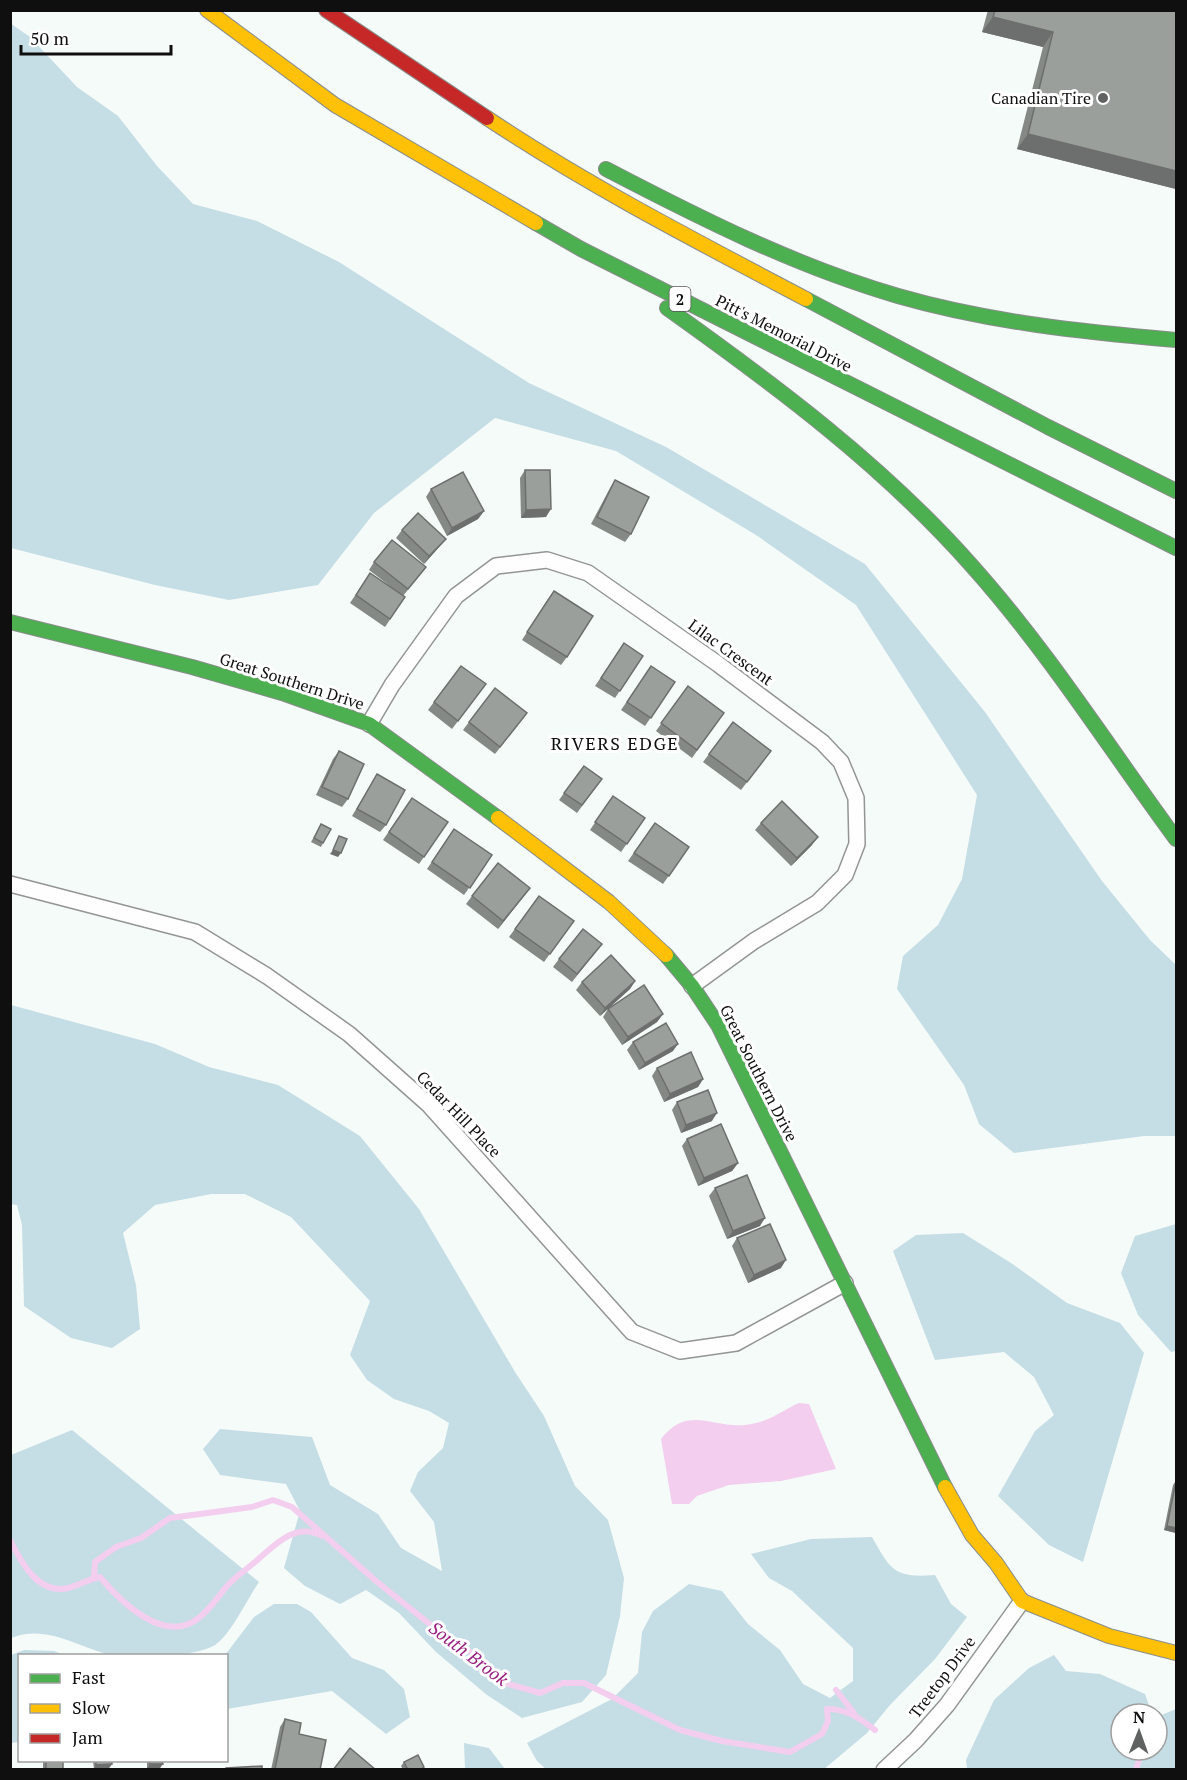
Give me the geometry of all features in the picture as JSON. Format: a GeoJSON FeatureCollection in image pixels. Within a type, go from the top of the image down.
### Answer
{"type":"FeatureCollection","features":[{"type":"Feature","properties":{"kind":"main road","name":"Pitt's Memorial Drive"},"geometry":{"type":"LineString","coordinates":[[207,10],[335,105],[581,249],[1176,548]]}},
{"type":"Feature","properties":{"kind":"main road"},"geometry":{"type":"LineString","coordinates":[[326,10],[532,148],[668,226],[1038,422],[1176,490]]}},
{"type":"Feature","properties":{"kind":"main road"},"geometry":{"type":"LineString","coordinates":[[402,62],[527,128]]}},
{"type":"Feature","properties":{"kind":"main road"},"geometry":{"type":"LineString","coordinates":[[590,160],[715,226],[807,265],[899,296],[971,313],[1050,327],[1176,340]]}},
{"type":"Feature","properties":{"kind":"main road"},"geometry":{"type":"LineString","coordinates":[[581,249],[735,355],[804,408],[933,525],[1008,608],[1176,839]]}},
{"type":"Feature","properties":{"kind":"main road","name":"Great Southern Drive"},"geometry":{"type":"LineString","coordinates":[[10,622],[203,670],[282,693],[369,724],[433,768],[609,902],[662,950],[692,986],[718,1025],[954,1506],[1022,1601]]}},
{"type":"Feature","properties":{"kind":"main road"},"geometry":{"type":"LineString","coordinates":[[1022,1601],[1109,1636],[1176,1653]]}},
{"type":"Feature","properties":{"kind":"street","name":"Lilac Crescent"},"geometry":{"type":"LineString","coordinates":[[369,724],[392,685],[456,596],[496,566],[547,560],[588,573],[718,664],[822,742],[841,762],[856,798],[857,844],[845,875],[816,903],[754,941],[692,986]]}},
{"type":"Feature","properties":{"kind":"street","name":"Cedar Hill Place"},"geometry":{"type":"LineString","coordinates":[[10,884],[195,932],[267,976],[349,1034],[429,1105],[632,1332],[680,1351],[736,1343],[845,1283]]}},
{"type":"Feature","properties":{"kind":"street","name":"Treetop Drive"},"geometry":{"type":"LineString","coordinates":[[884,1770],[947,1706],[1022,1601]]}},
{"type":"Feature","properties":{"kind":"shaded area"},"geometry":{"type":"Polygon","coordinates":[[[10,23],[30,37],[77,87],[118,116],[157,166],[193,204],[257,221],[339,262],[529,383],[666,447],[865,564],[985,712],[1102,881],[1150,940],[1176,965],[1176,1136],[1144,1136],[1014,1153],[979,1124],[964,1085],[897,989],[903,956],[938,925],[962,879],[977,795],[856,605],[756,535],[616,451],[495,418],[374,513],[318,585],[229,600],[155,585],[11,548],[10,23]]]}},
{"type":"Feature","properties":{"kind":"shaded area"},"geometry":{"type":"Polygon","coordinates":[[[11,1005],[155,1044],[209,1067],[278,1085],[360,1136],[419,1209],[515,1372],[544,1416],[575,1486],[608,1520],[624,1578],[620,1616],[606,1675],[582,1702],[522,1718],[487,1695],[436,1652],[399,1613],[366,1590],[340,1604],[305,1586],[284,1568],[300,1511],[286,1484],[220,1475],[203,1449],[220,1429],[312,1437],[330,1485],[378,1514],[401,1548],[442,1571],[434,1522],[410,1491],[418,1472],[443,1448],[449,1423],[429,1411],[394,1399],[367,1380],[350,1355],[370,1301],[291,1217],[245,1194],[211,1194],[155,1205],[123,1233],[136,1285],[140,1329],[112,1348],[71,1338],[24,1306],[22,1225],[17,1205],[10,1204],[11,1005]]]}},
{"type":"Feature","properties":{"kind":"shaded area"},"geometry":{"type":"Polygon","coordinates":[[[1176,1224],[1176,1351],[1171,1352],[1138,1315],[1121,1273],[1135,1236],[1176,1224]]]}},
{"type":"Feature","properties":{"kind":"shaded area"},"geometry":{"type":"Polygon","coordinates":[[[963,1233],[1011,1263],[1067,1303],[1120,1323],[1144,1353],[1083,1562],[1049,1545],[998,1496],[1035,1431],[1054,1415],[1034,1377],[1004,1352],[935,1360],[893,1251],[916,1235],[963,1233]]]}},
{"type":"Feature","properties":{"kind":"shaded area"},"geometry":{"type":"Polygon","coordinates":[[[799,1403],[809,1404],[836,1469],[781,1481],[729,1485],[697,1496],[689,1504],[672,1504],[661,1439],[672,1428],[683,1422],[694,1420],[729,1425],[762,1422],[799,1403]]]}},
{"type":"Feature","properties":{"kind":"shaded area"},"geometry":{"type":"Polygon","coordinates":[[[72,1430],[259,1582],[227,1634],[215,1645],[184,1654],[108,1654],[49,1635],[24,1634],[11,1638],[11,1455],[72,1430]]]}},
{"type":"Feature","properties":{"kind":"shaded area"},"geometry":{"type":"Polygon","coordinates":[[[872,1537],[884,1558],[896,1570],[911,1575],[935,1575],[951,1604],[967,1617],[935,1659],[890,1705],[867,1733],[823,1770],[547,1770],[537,1761],[527,1743],[612,1699],[638,1673],[642,1632],[653,1611],[689,1584],[722,1591],[748,1624],[780,1650],[803,1684],[830,1698],[853,1681],[853,1648],[792,1591],[769,1578],[751,1554],[811,1539],[872,1537]]]}},
{"type":"Feature","properties":{"kind":"shaded area"},"geometry":{"type":"Polygon","coordinates":[[[274,1604],[297,1604],[311,1612],[352,1658],[384,1670],[404,1689],[410,1717],[386,1734],[332,1691],[228,1709],[228,1654],[226,1654],[254,1617],[274,1604]]]}},
{"type":"Feature","properties":{"kind":"shaded area"},"geometry":{"type":"Polygon","coordinates":[[[24,1650],[54,1651],[62,1654],[18,1654],[18,1742],[11,1743],[11,1655],[24,1650]]]}},
{"type":"Feature","properties":{"kind":"shaded area"},"geometry":{"type":"Polygon","coordinates":[[[1054,1655],[1066,1671],[1100,1674],[1145,1694],[1148,1702],[1109,1702],[1109,1762],[1169,1762],[1169,1712],[1176,1709],[1176,1769],[967,1769],[966,1760],[994,1700],[1029,1668],[1054,1655]]]}},
{"type":"Feature","properties":{"kind":"shaded area"},"geometry":{"type":"Polygon","coordinates":[[[464,1743],[489,1748],[505,1769],[465,1769],[464,1743]]]}},
{"type":"Feature","properties":{"kind":"building","name":"Canadian Tire"},"geometry":{"type":"Polygon","coordinates":[[[995,10],[1176,10],[1176,171],[1028,134],[1053,32],[993,17],[995,10]]]}},
{"type":"Feature","properties":{"kind":"building"},"geometry":{"type":"Polygon","coordinates":[[[525,470],[550,470],[551,509],[526,510],[525,470]]]}},
{"type":"Feature","properties":{"kind":"building"},"geometry":{"type":"Polygon","coordinates":[[[463,472],[484,511],[452,528],[431,489],[463,472]]]}},
{"type":"Feature","properties":{"kind":"building"},"geometry":{"type":"Polygon","coordinates":[[[615,480],[649,497],[631,534],[597,517],[615,480]]]}},
{"type":"Feature","properties":{"kind":"building"},"geometry":{"type":"Polygon","coordinates":[[[418,513],[446,539],[429,556],[402,530],[418,513]]]}},
{"type":"Feature","properties":{"kind":"building"},"geometry":{"type":"Polygon","coordinates":[[[392,540],[426,567],[408,589],[374,562],[392,540]]]}},
{"type":"Feature","properties":{"kind":"building"},"geometry":{"type":"Polygon","coordinates":[[[370,573],[405,597],[390,619],[356,595],[370,573]]]}},
{"type":"Feature","properties":{"kind":"building"},"geometry":{"type":"Polygon","coordinates":[[[554,591],[593,616],[567,657],[527,632],[554,591]]]}},
{"type":"Feature","properties":{"kind":"building"},"geometry":{"type":"Polygon","coordinates":[[[624,643],[643,656],[620,691],[601,678],[624,643]]]}},
{"type":"Feature","properties":{"kind":"building"},"geometry":{"type":"Polygon","coordinates":[[[461,666],[486,684],[458,721],[434,702],[461,666]]]}},
{"type":"Feature","properties":{"kind":"building"},"geometry":{"type":"Polygon","coordinates":[[[651,666],[675,682],[651,718],[627,702],[651,666]]]}},
{"type":"Feature","properties":{"kind":"building"},"geometry":{"type":"Polygon","coordinates":[[[688,686],[724,713],[697,750],[661,723],[688,686]]]}},
{"type":"Feature","properties":{"kind":"building"},"geometry":{"type":"Polygon","coordinates":[[[495,688],[527,713],[500,747],[469,722],[495,688]]]}},
{"type":"Feature","properties":{"kind":"building"},"geometry":{"type":"Polygon","coordinates":[[[733,722],[771,751],[747,782],[709,754],[733,722]]]}},
{"type":"Feature","properties":{"kind":"building"},"geometry":{"type":"Polygon","coordinates":[[[339,751],[364,764],[348,799],[322,787],[339,751]]]}},
{"type":"Feature","properties":{"kind":"building"},"geometry":{"type":"Polygon","coordinates":[[[584,766],[602,779],[582,805],[564,793],[584,766]]]}},
{"type":"Feature","properties":{"kind":"building"},"geometry":{"type":"Polygon","coordinates":[[[377,774],[405,790],[386,825],[357,809],[377,774]]]}},
{"type":"Feature","properties":{"kind":"building"},"geometry":{"type":"Polygon","coordinates":[[[613,796],[645,818],[627,844],[595,822],[613,796]]]}},
{"type":"Feature","properties":{"kind":"building"},"geometry":{"type":"Polygon","coordinates":[[[412,798],[448,822],[424,857],[389,832],[412,798]]]}},
{"type":"Feature","properties":{"kind":"building"},"geometry":{"type":"Polygon","coordinates":[[[782,801],[818,837],[797,858],[761,823],[782,801]]]}},
{"type":"Feature","properties":{"kind":"building"},"geometry":{"type":"Polygon","coordinates":[[[655,823],[689,847],[669,876],[634,853],[655,823]]]}},
{"type":"Feature","properties":{"kind":"building"},"geometry":{"type":"Polygon","coordinates":[[[321,824],[331,829],[323,843],[314,838],[321,824]]]}},
{"type":"Feature","properties":{"kind":"building"},"geometry":{"type":"Polygon","coordinates":[[[454,829],[492,855],[470,888],[432,862],[454,829]]]}},
{"type":"Feature","properties":{"kind":"building"},"geometry":{"type":"Polygon","coordinates":[[[339,836],[347,839],[341,853],[333,850],[339,836]]]}},
{"type":"Feature","properties":{"kind":"building"},"geometry":{"type":"Polygon","coordinates":[[[498,863],[530,888],[503,921],[472,896],[498,863]]]}},
{"type":"Feature","properties":{"kind":"building"},"geometry":{"type":"Polygon","coordinates":[[[539,896],[574,921],[550,954],[515,929],[539,896]]]}},
{"type":"Feature","properties":{"kind":"building"},"geometry":{"type":"Polygon","coordinates":[[[583,929],[602,944],[577,974],[559,959],[583,929]]]}},
{"type":"Feature","properties":{"kind":"building"},"geometry":{"type":"Polygon","coordinates":[[[611,955],[635,981],[605,1008],[582,982],[611,955]]]}},
{"type":"Feature","properties":{"kind":"building"},"geometry":{"type":"Polygon","coordinates":[[[644,985],[663,1014],[628,1037],[608,1009],[644,985]]]}},
{"type":"Feature","properties":{"kind":"building"},"geometry":{"type":"Polygon","coordinates":[[[666,1023],[678,1044],[645,1063],[633,1042],[666,1023]]]}},
{"type":"Feature","properties":{"kind":"building"},"geometry":{"type":"Polygon","coordinates":[[[691,1052],[703,1079],[670,1094],[657,1068],[691,1052]]]}},
{"type":"Feature","properties":{"kind":"building"},"geometry":{"type":"Polygon","coordinates":[[[708,1090],[717,1113],[686,1125],[677,1102],[708,1090]]]}},
{"type":"Feature","properties":{"kind":"building"},"geometry":{"type":"Polygon","coordinates":[[[721,1124],[738,1163],[704,1178],[687,1139],[721,1124]]]}},
{"type":"Feature","properties":{"kind":"building"},"geometry":{"type":"Polygon","coordinates":[[[747,1175],[765,1218],[733,1231],[715,1188],[747,1175]]]}},
{"type":"Feature","properties":{"kind":"building"},"geometry":{"type":"Polygon","coordinates":[[[770,1224],[786,1260],[754,1275],[737,1238],[770,1224]]]}},
{"type":"Feature","properties":{"kind":"building"},"geometry":{"type":"Polygon","coordinates":[[[1176,1481],[1176,1528],[1167,1526],[1176,1481]]]}},
{"type":"Feature","properties":{"kind":"building"},"geometry":{"type":"Polygon","coordinates":[[[285,1719],[301,1723],[299,1734],[326,1740],[320,1770],[275,1769],[285,1719]]]}},
{"type":"Feature","properties":{"kind":"building"},"geometry":{"type":"Polygon","coordinates":[[[350,1748],[376,1770],[333,1770],[350,1748]]]}},
{"type":"Feature","properties":{"kind":"building"},"geometry":{"type":"Polygon","coordinates":[[[418,1755],[424,1767],[420,1770],[408,1770],[404,1762],[418,1755]]]}},
{"type":"Feature","properties":{"kind":"building"},"geometry":{"type":"Polygon","coordinates":[[[46,1762],[63,1762],[63,1770],[46,1770],[46,1762]]]}},
{"type":"Feature","properties":{"kind":"building"},"geometry":{"type":"Polygon","coordinates":[[[96,1762],[112,1762],[112,1764],[96,1765],[96,1762]]]}},
{"type":"Feature","properties":{"kind":"building"},"geometry":{"type":"Polygon","coordinates":[[[150,1762],[162,1762],[163,1764],[150,1764],[150,1762]]]}},
{"type":"Feature","properties":{"kind":"building"},"geometry":{"type":"Polygon","coordinates":[[[262,1766],[262,1770],[226,1770],[226,1768],[262,1766]]]}},
{"type":"Feature","properties":{"kind":"waterway","name":"South Brook"},"geometry":{"type":"LineString","coordinates":[[94,1578],[95,1562],[116,1547],[141,1538],[170,1518],[252,1507],[273,1500],[292,1507],[376,1581],[437,1630],[472,1653],[505,1683],[540,1693],[563,1683],[584,1683],[680,1730],[722,1741],[790,1752],[822,1734],[828,1721],[827,1709],[847,1712],[875,1730]]}},
{"type":"Feature","properties":{"kind":"waterway"},"geometry":{"type":"LineString","coordinates":[[10,1540],[25,1567],[39,1582],[48,1587],[68,1588],[100,1577],[130,1607],[143,1616],[156,1623],[183,1626],[201,1616],[233,1580],[286,1537],[303,1531],[322,1536]]}},
{"type":"Feature","properties":{"kind":"waterway"},"geometry":{"type":"LineString","coordinates":[[836,1690],[854,1713]]}},
{"type":"Feature","properties":{"kind":"waterway"},"geometry":{"type":"LineString","coordinates":[[1136,1770],[1138,1762]]}},
{"type":"Feature","properties":{"kind":"traffic: fast"},"geometry":{"type":"LineString","coordinates":[[606,169],[785,256],[898,296],[1001,319],[1176,340]]}},
{"type":"Feature","properties":{"kind":"traffic: fast"},"geometry":{"type":"LineString","coordinates":[[536,223],[581,249],[1176,548]]}},
{"type":"Feature","properties":{"kind":"traffic: fast"},"geometry":{"type":"LineString","coordinates":[[806,299],[1048,427],[1176,491]]}},
{"type":"Feature","properties":{"kind":"traffic: fast"},"geometry":{"type":"LineString","coordinates":[[667,308],[827,428],[938,529],[1027,632],[1176,839]]}},
{"type":"Feature","properties":{"kind":"traffic: fast"},"geometry":{"type":"LineString","coordinates":[[10,622],[192,667],[282,693],[369,724],[498,818]]}},
{"type":"Feature","properties":{"kind":"traffic: fast"},"geometry":{"type":"LineString","coordinates":[[666,955],[692,986],[718,1025],[945,1487]]}},
{"type":"Feature","properties":{"kind":"traffic: slow"},"geometry":{"type":"LineString","coordinates":[[207,10],[335,105],[536,223]]}},
{"type":"Feature","properties":{"kind":"traffic: slow"},"geometry":{"type":"LineString","coordinates":[[487,118],[604,190],[806,299]]}},
{"type":"Feature","properties":{"kind":"traffic: slow"},"geometry":{"type":"LineString","coordinates":[[498,818],[609,902],[666,955]]}},
{"type":"Feature","properties":{"kind":"traffic: slow"},"geometry":{"type":"LineString","coordinates":[[945,1487],[972,1535],[996,1563],[1022,1601],[1109,1636],[1176,1653]]}},
{"type":"Feature","properties":{"kind":"traffic: jam"},"geometry":{"type":"LineString","coordinates":[[326,10],[487,118]]}},
{"type":"Feature","properties":{"kind":"place","name":"Canadian Tire"},"geometry":{"type":"Point","coordinates":[1103,98]}},
{"type":"Feature","properties":{"kind":"district","name":"RIVERS EDGE"},"geometry":{"type":"Point","coordinates":[615,743]}}]}
